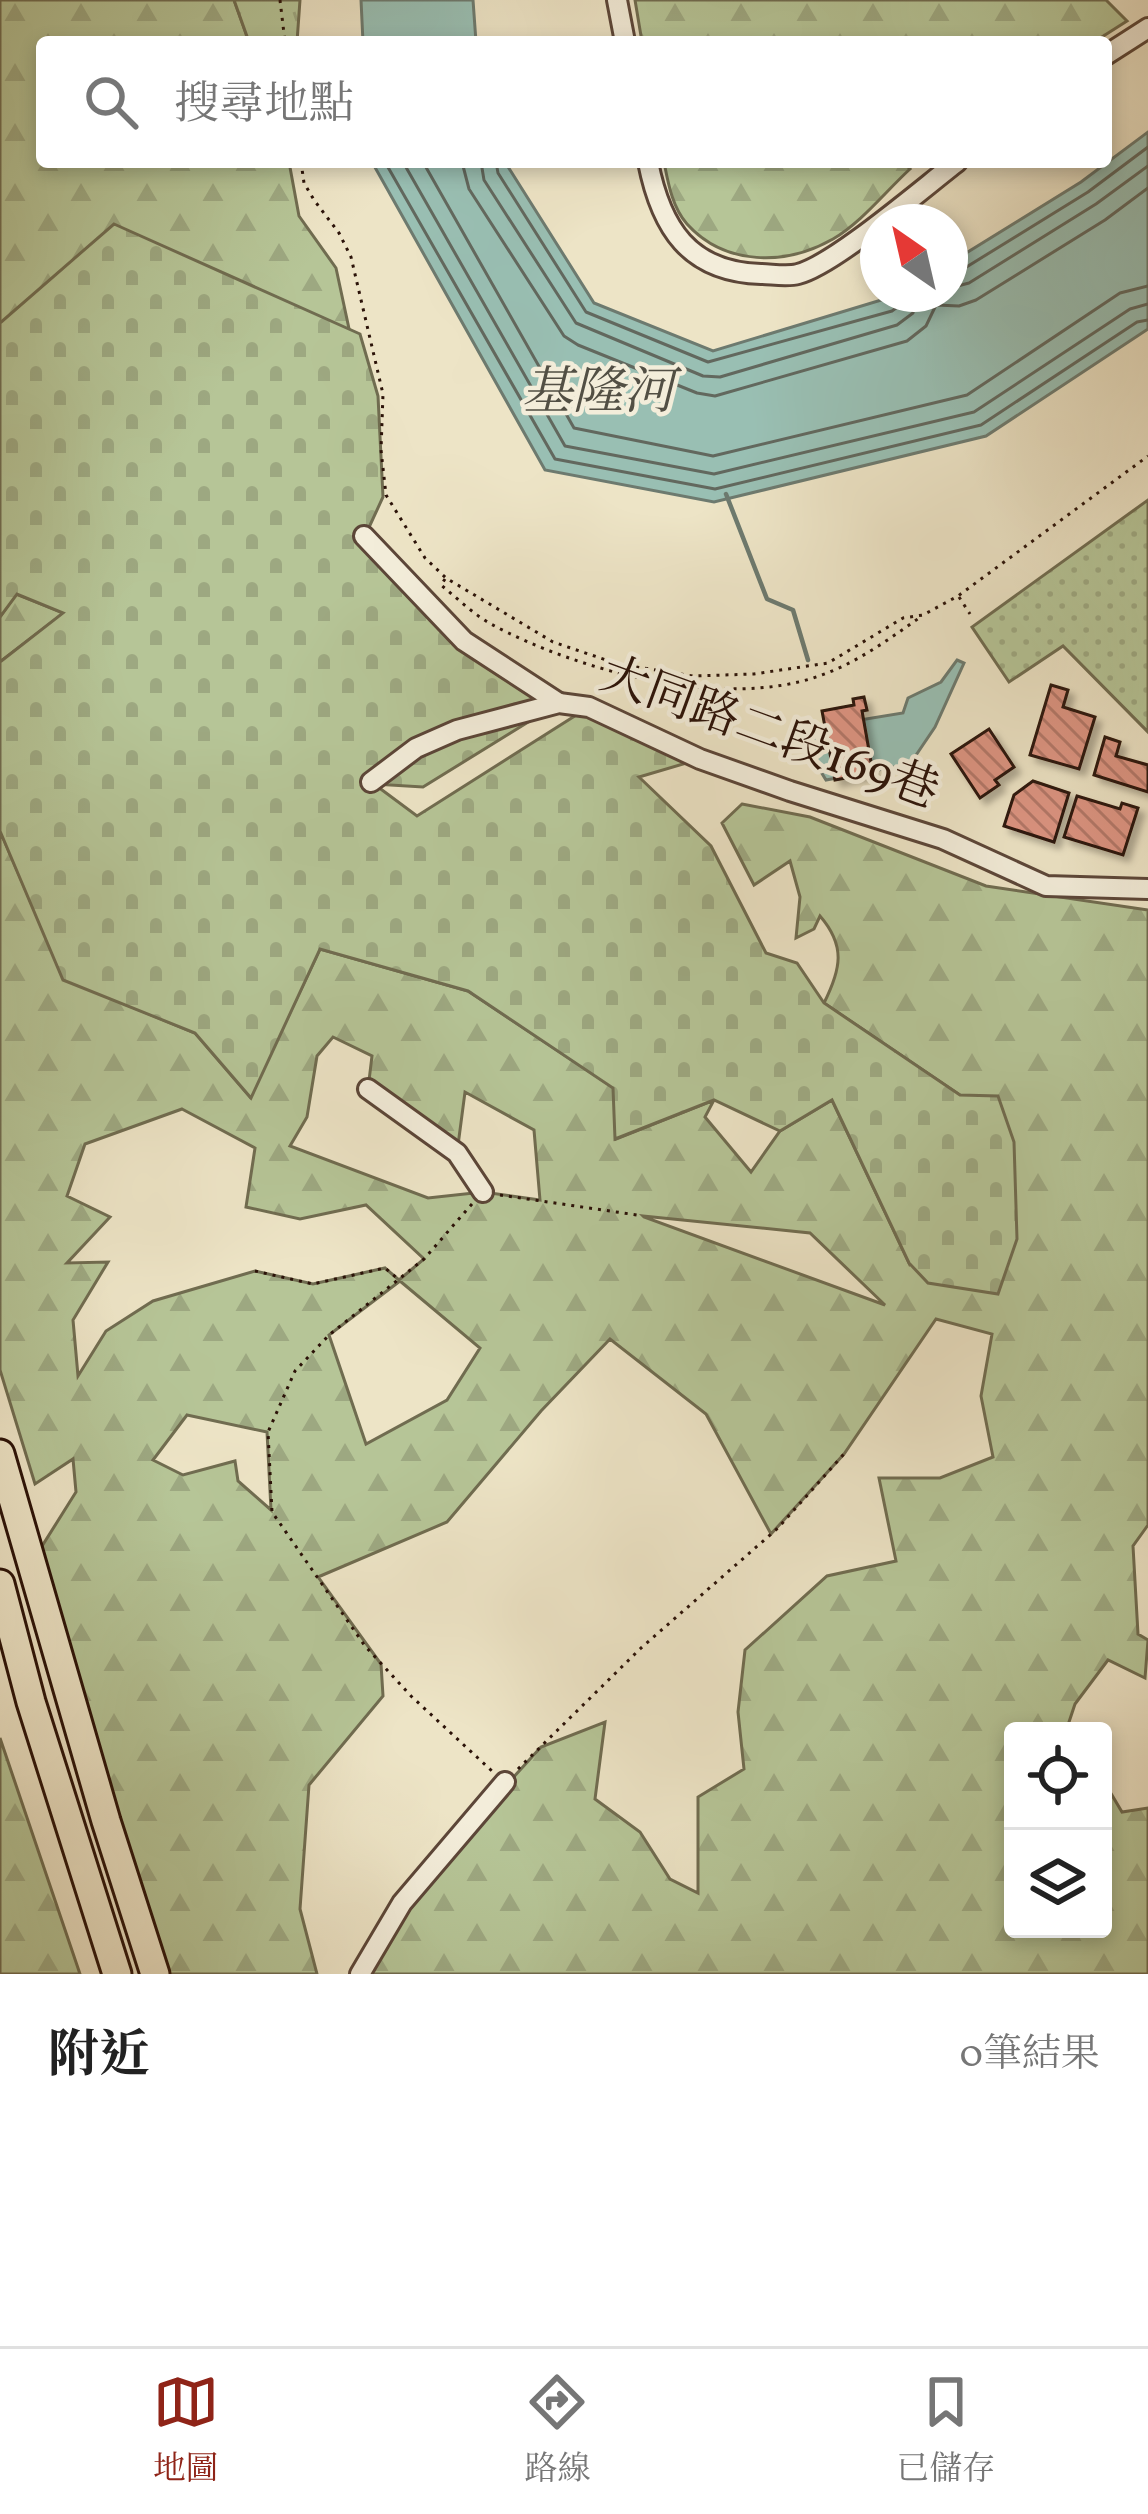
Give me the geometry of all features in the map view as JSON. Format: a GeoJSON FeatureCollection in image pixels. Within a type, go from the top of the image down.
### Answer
{"type":"FeatureCollection","features":[{"type":"Feature","properties":{"kind":"highway"},"geometry":{"type":"LineString","coordinates":[[0,1454],[155,1974]]}},
{"type":"Feature","properties":{"kind":"highway"},"geometry":{"type":"LineString","coordinates":[[0,1584],[31,1702],[117,1974]]}},
{"type":"Feature","properties":{"kind":"street"},"geometry":{"type":"LineString","coordinates":[[617,0],[625,36]]}},
{"type":"Feature","properties":{"kind":"street"},"geometry":{"type":"LineString","coordinates":[[1112,51],[1148,28]]}},
{"type":"Feature","properties":{"kind":"street"},"geometry":{"type":"LineString","coordinates":[[650,168],[677,239],[699,255],[723,271],[798,274],[839,252],[949,168]]}},
{"type":"Feature","properties":{"kind":"street"},"geometry":{"type":"LineString","coordinates":[[364,536],[464,641],[560,703]]}},
{"type":"Feature","properties":{"kind":"street","name":"大同路二段169巷"},"geometry":{"type":"LineString","coordinates":[[371,782],[416,748],[457,730],[560,703],[589,707],[700,759],[790,791],[943,839],[1046,886],[1148,889]]}},
{"type":"Feature","properties":{"kind":"street"},"geometry":{"type":"LineString","coordinates":[[368,1089],[457,1153],[483,1192]]}},
{"type":"Feature","properties":{"kind":"street"},"geometry":{"type":"LineString","coordinates":[[360,1974],[402,1903],[505,1782]]}},
{"type":"Feature","properties":{"kind":"path"},"geometry":{"type":"LineString","coordinates":[[278,0],[284,36]]}},
{"type":"Feature","properties":{"kind":"path"},"geometry":{"type":"LineString","coordinates":[[302,168],[304,183],[351,257],[383,394],[381,450],[386,495],[425,558],[446,578],[553,641],[618,664],[693,676],[754,674],[828,663],[903,618],[923,615]]}},
{"type":"Feature","properties":{"kind":"path"},"geometry":{"type":"LineString","coordinates":[[446,578],[441,585],[487,622],[548,651],[612,672],[682,686],[741,688],[814,678],[858,660],[958,596],[1148,456]]}},
{"type":"Feature","properties":{"kind":"path"},"geometry":{"type":"LineString","coordinates":[[958,596],[970,614]]}},
{"type":"Feature","properties":{"kind":"path"},"geometry":{"type":"LineString","coordinates":[[637,1215],[483,1192],[424,1259],[329,1335],[295,1371],[268,1432],[272,1512],[365,1646],[411,1696],[505,1782],[641,1648],[778,1528],[844,1454]]}},
{"type":"Feature","properties":{"kind":"path"},"geometry":{"type":"LineString","coordinates":[[255,1271],[313,1284],[385,1268],[399,1280]]}},
{"type":"Feature","properties":{"kind":"green space"},"geometry":{"type":"Polygon","coordinates":[[[0,0],[234,0],[247,36],[36,36],[36,168],[290,168],[299,216],[336,268],[351,338],[0,323],[0,0]]]}},
{"type":"Feature","properties":{"kind":"green space"},"geometry":{"type":"Polygon","coordinates":[[[234,0],[300,0],[297,36],[247,36],[234,0]]]}},
{"type":"Feature","properties":{"kind":"green space"},"geometry":{"type":"Polygon","coordinates":[[[635,0],[1106,0],[1127,21],[1103,36],[641,36],[635,0]]]}},
{"type":"Feature","properties":{"kind":"green space"},"geometry":{"type":"Polygon","coordinates":[[[665,168],[910,169],[875,204],[860,204],[860,218],[833,239],[776,257],[719,248],[687,224],[674,202],[665,168]]]}},
{"type":"Feature","properties":{"kind":"green space"},"geometry":{"type":"Polygon","coordinates":[[[114,224],[360,334],[378,396],[383,497],[365,536],[464,641],[559,703],[423,787],[374,784],[417,816],[589,707],[700,759],[639,777],[711,846],[766,953],[797,963],[824,1003],[960,1095],[998,1096],[1014,1142],[1017,1239],[998,1294],[928,1283],[909,1263],[832,1100],[780,1131],[714,1100],[615,1139],[613,1088],[468,991],[320,949],[251,1098],[195,1033],[63,980],[0,831],[0,662],[63,613],[17,594],[0,617],[0,323],[114,224]]]}},
{"type":"Feature","properties":{"kind":"green space"},"geometry":{"type":"Polygon","coordinates":[[[1148,500],[1148,732],[1063,646],[1009,682],[972,627],[1148,500]]]}},
{"type":"Feature","properties":{"kind":"green space"},"geometry":{"type":"Polygon","coordinates":[[[16,594],[64,613],[0,662],[0,617],[16,594]]]}},
{"type":"Feature","properties":{"kind":"green space"},"geometry":{"type":"Polygon","coordinates":[[[742,804],[810,817],[986,886],[1148,910],[1148,1525],[1133,1546],[1138,1634],[1148,1640],[1145,1678],[1108,1660],[1075,1704],[1069,1722],[1004,1722],[1004,1938],[1112,1938],[1112,1795],[1122,1812],[1148,1808],[1148,1974],[360,1974],[438,1860],[541,1747],[605,1722],[595,1799],[640,1832],[670,1879],[698,1893],[698,1797],[744,1769],[738,1712],[745,1650],[827,1576],[896,1561],[879,1478],[940,1478],[993,1457],[981,1396],[992,1334],[936,1319],[844,1454],[771,1534],[706,1414],[610,1339],[541,1411],[447,1522],[318,1577],[381,1664],[383,1696],[309,1785],[300,1909],[317,1974],[159,1974],[27,1570],[76,1492],[73,1459],[35,1484],[0,1370],[0,831],[64,979],[195,1033],[250,1097],[320,949],[468,991],[614,1088],[616,1139],[714,1100],[705,1117],[751,1172],[780,1131],[832,1100],[909,1263],[960,1095],[824,1003],[834,979],[837,948],[820,916],[814,929],[796,938],[800,897],[790,861],[754,885],[722,823],[742,804]],[[333,1037],[317,1056],[307,1117],[290,1146],[428,1198],[483,1192],[540,1200],[534,1130],[465,1092],[457,1153],[368,1089],[372,1056],[333,1037]],[[182,1109],[85,1144],[67,1196],[110,1217],[67,1263],[108,1262],[73,1320],[78,1376],[106,1331],[153,1301],[255,1271],[313,1284],[385,1268],[399,1280],[424,1259],[366,1205],[300,1219],[246,1207],[255,1148],[182,1109]],[[643,1216],[885,1305],[810,1233],[643,1216]],[[400,1281],[329,1335],[366,1444],[447,1400],[480,1348],[400,1281]],[[187,1415],[153,1460],[183,1475],[235,1461],[238,1481],[271,1510],[267,1432],[187,1415]]]}},
{"type":"Feature","properties":{"kind":"green space"},"geometry":{"type":"Polygon","coordinates":[[[0,1738],[80,1974],[0,1974],[0,1738]]]}},
{"type":"Feature","properties":{"kind":"water"},"geometry":{"type":"Polygon","coordinates":[[[361,0],[473,0],[476,36],[363,36],[361,0]]]}},
{"type":"Feature","properties":{"kind":"water","name":"基隆河"},"geometry":{"type":"Polygon","coordinates":[[[1148,132],[1148,329],[986,436],[714,502],[545,470],[375,168],[509,168],[594,303],[713,351],[860,306],[860,312],[968,312],[968,252],[1100,168],[1112,168],[1112,159],[1148,132]]]}},
{"type":"Feature","properties":{"kind":"water"},"geometry":{"type":"Polygon","coordinates":[[[957,660],[964,663],[935,727],[910,764],[826,780],[818,767],[811,728],[903,713],[908,698],[941,682],[957,660]]]}},
{"type":"Feature","properties":{"kind":"building"},"geometry":{"type":"Polygon","coordinates":[[[1051,685],[1068,690],[1063,707],[1095,717],[1079,769],[1030,755],[1051,685]]]}},
{"type":"Feature","properties":{"kind":"building"},"geometry":{"type":"Polygon","coordinates":[[[864,697],[867,710],[862,711],[873,773],[835,780],[822,711],[854,705],[853,699],[864,697]]]}},
{"type":"Feature","properties":{"kind":"building"},"geometry":{"type":"Polygon","coordinates":[[[989,729],[1014,767],[980,798],[951,754],[989,729]]]}},
{"type":"Feature","properties":{"kind":"building"},"geometry":{"type":"Polygon","coordinates":[[[1105,737],[1120,742],[1116,756],[1148,765],[1148,792],[1094,775],[1105,737]]]}},
{"type":"Feature","properties":{"kind":"building"},"geometry":{"type":"Polygon","coordinates":[[[1033,781],[1069,793],[1054,842],[1004,826],[1014,795],[1033,781]]]}},
{"type":"Feature","properties":{"kind":"building"},"geometry":{"type":"Polygon","coordinates":[[[1077,796],[1120,809],[1122,803],[1138,808],[1123,855],[1064,837],[1077,796]]]}},
{"type":"Feature","properties":{"kind":"waterway"},"geometry":{"type":"LineString","coordinates":[[726,494],[767,599],[793,610],[808,660]]}}]}
